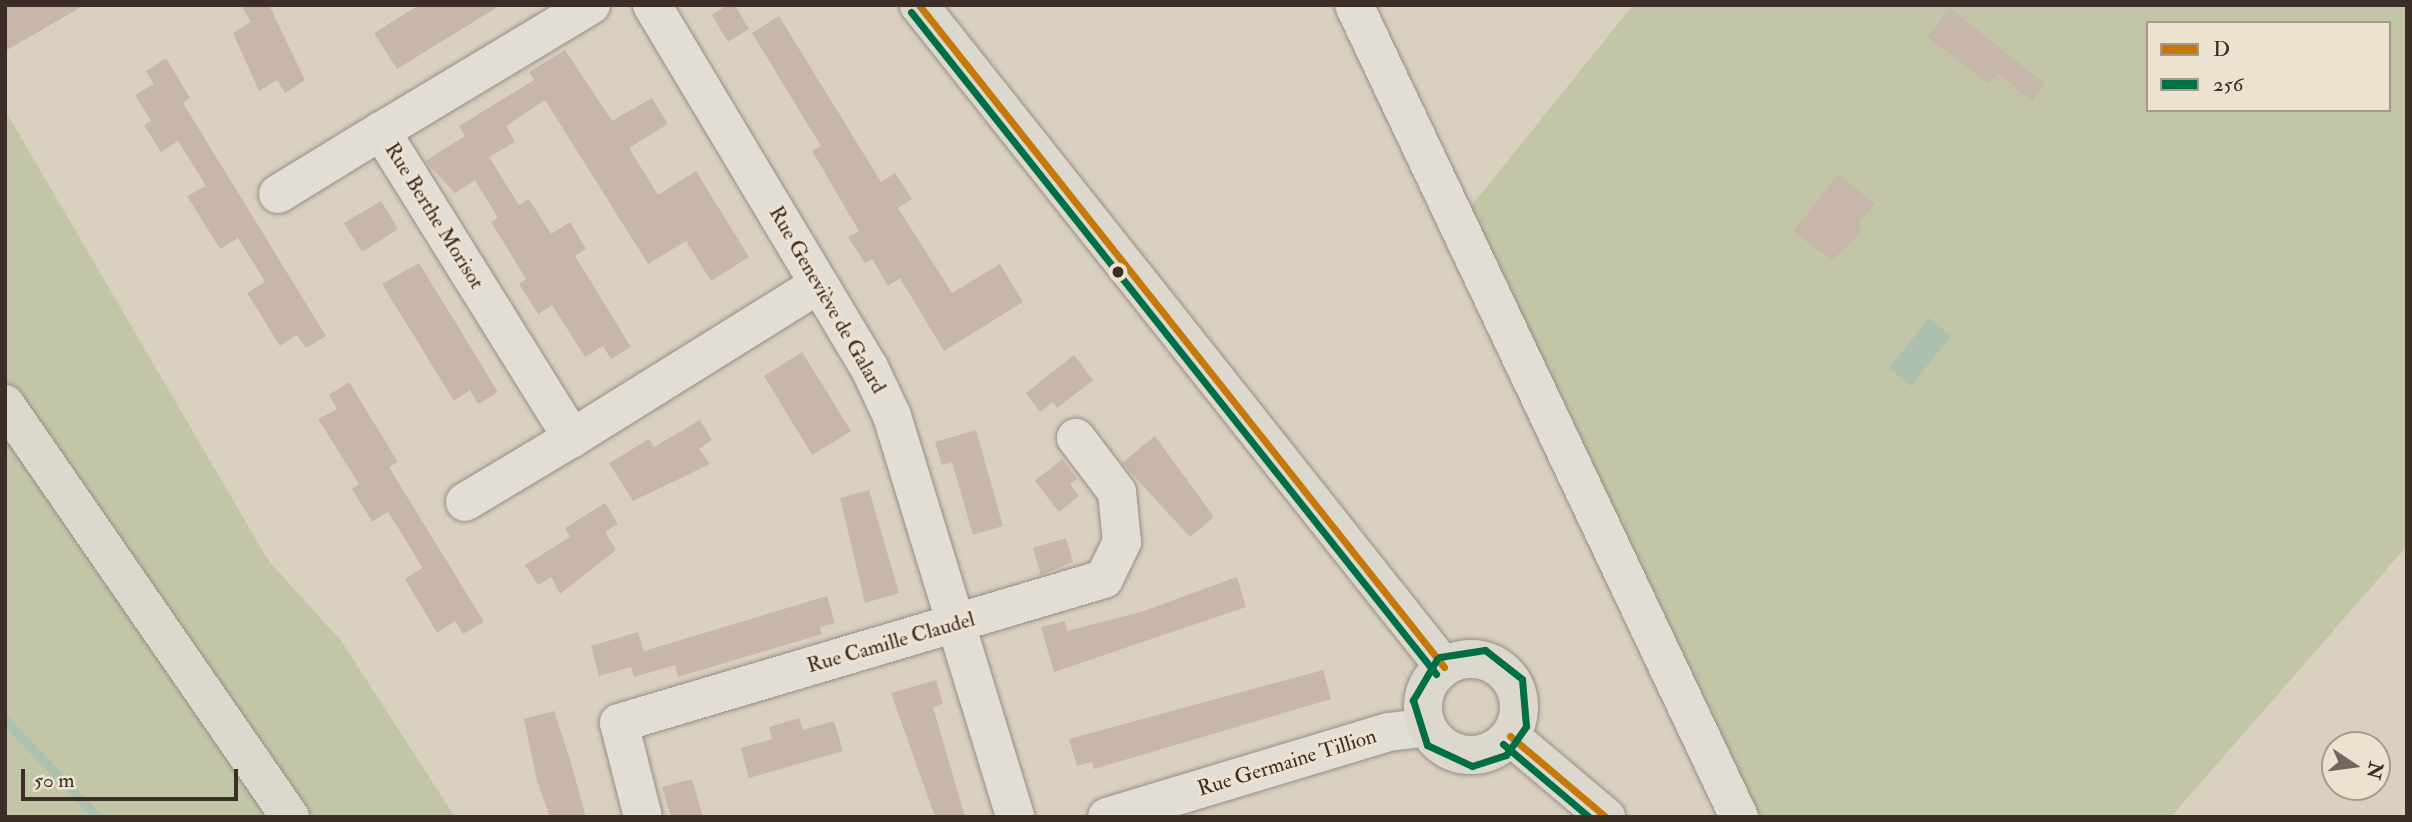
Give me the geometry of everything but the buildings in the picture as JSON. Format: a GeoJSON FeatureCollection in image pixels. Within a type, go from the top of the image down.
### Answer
{"type":"FeatureCollection","features":[{"type":"Feature","properties":{"kind":"main road"},"geometry":{"type":"LineString","coordinates":[[919,5],[1444,667]]}},
{"type":"Feature","properties":{"kind":"main road"},"geometry":{"type":"LineString","coordinates":[[5,404],[290,817]]}},
{"type":"Feature","properties":{"kind":"main road"},"geometry":{"type":"LineString","coordinates":[[1483,660],[1506,674],[1519,710],[1510,736],[1473,756],[1446,748],[1427,727],[1423,701],[1444,667],[1483,660]]}},
{"type":"Feature","properties":{"kind":"main road"},"geometry":{"type":"LineString","coordinates":[[1510,736],[1606,817]]}},
{"type":"Feature","properties":{"kind":"street","name":"Rue Berthe Morisot"},"geometry":{"type":"LineString","coordinates":[[572,438],[380,131],[591,5]]}},
{"type":"Feature","properties":{"kind":"street","name":"Rue Geneviève de Galard"},"geometry":{"type":"LineString","coordinates":[[652,5],[819,284],[892,416],[1015,817]]}},
{"type":"Feature","properties":{"kind":"street"},"geometry":{"type":"LineString","coordinates":[[1353,5],[1739,817]]}},
{"type":"Feature","properties":{"kind":"street"},"geometry":{"type":"LineString","coordinates":[[278,194],[380,131]]}},
{"type":"Feature","properties":{"kind":"street"},"geometry":{"type":"LineString","coordinates":[[465,502],[819,284]]}},
{"type":"Feature","properties":{"kind":"street","name":"Rue Camille Claudel"},"geometry":{"type":"LineString","coordinates":[[643,817],[619,723],[1104,579],[1122,542],[1117,492],[1076,438]]}},
{"type":"Feature","properties":{"kind":"street","name":"Rue Germaine Tillion"},"geometry":{"type":"LineString","coordinates":[[1107,817],[1222,802],[1389,732],[1427,727]]}},
{"type":"Feature","properties":{"kind":"shaded area"},"geometry":{"type":"Polygon","coordinates":[[[1633,5],[2407,5],[2407,546],[2171,817],[1755,817],[1468,210],[1633,5]]]}},
{"type":"Feature","properties":{"kind":"shaded area"},"geometry":{"type":"Polygon","coordinates":[[[5,110],[268,560],[342,642],[455,817],[5,817],[5,110]]]}},
{"type":"Feature","properties":{"kind":"shaded area"},"geometry":{"type":"Polygon","coordinates":[[[1929,318],[1951,336],[1911,386],[1889,368],[1929,318]]]}},
{"type":"Feature","properties":{"kind":"waterway"},"geometry":{"type":"LineString","coordinates":[[5,720],[97,817]]}},
{"type":"Feature","properties":{"kind":"transit line","name":"D"},"geometry":{"type":"LineString","coordinates":[[919,5],[1444,667]]}},
{"type":"Feature","properties":{"kind":"transit line","name":"256"},"geometry":{"type":"LineString","coordinates":[[911,12],[1436,674]]}},
{"type":"Feature","properties":{"kind":"transit line","name":"256"},"geometry":{"type":"LineString","coordinates":[[1437,659],[1413,700],[1427,745],[1472,766],[1506,755],[1526,726],[1522,679],[1485,650],[1440,657]]}},
{"type":"Feature","properties":{"kind":"transit line","name":"D"},"geometry":{"type":"LineString","coordinates":[[1510,736],[1606,817]]}},
{"type":"Feature","properties":{"kind":"transit line","name":"256"},"geometry":{"type":"LineString","coordinates":[[1503,744],[1589,817]]}}]}
